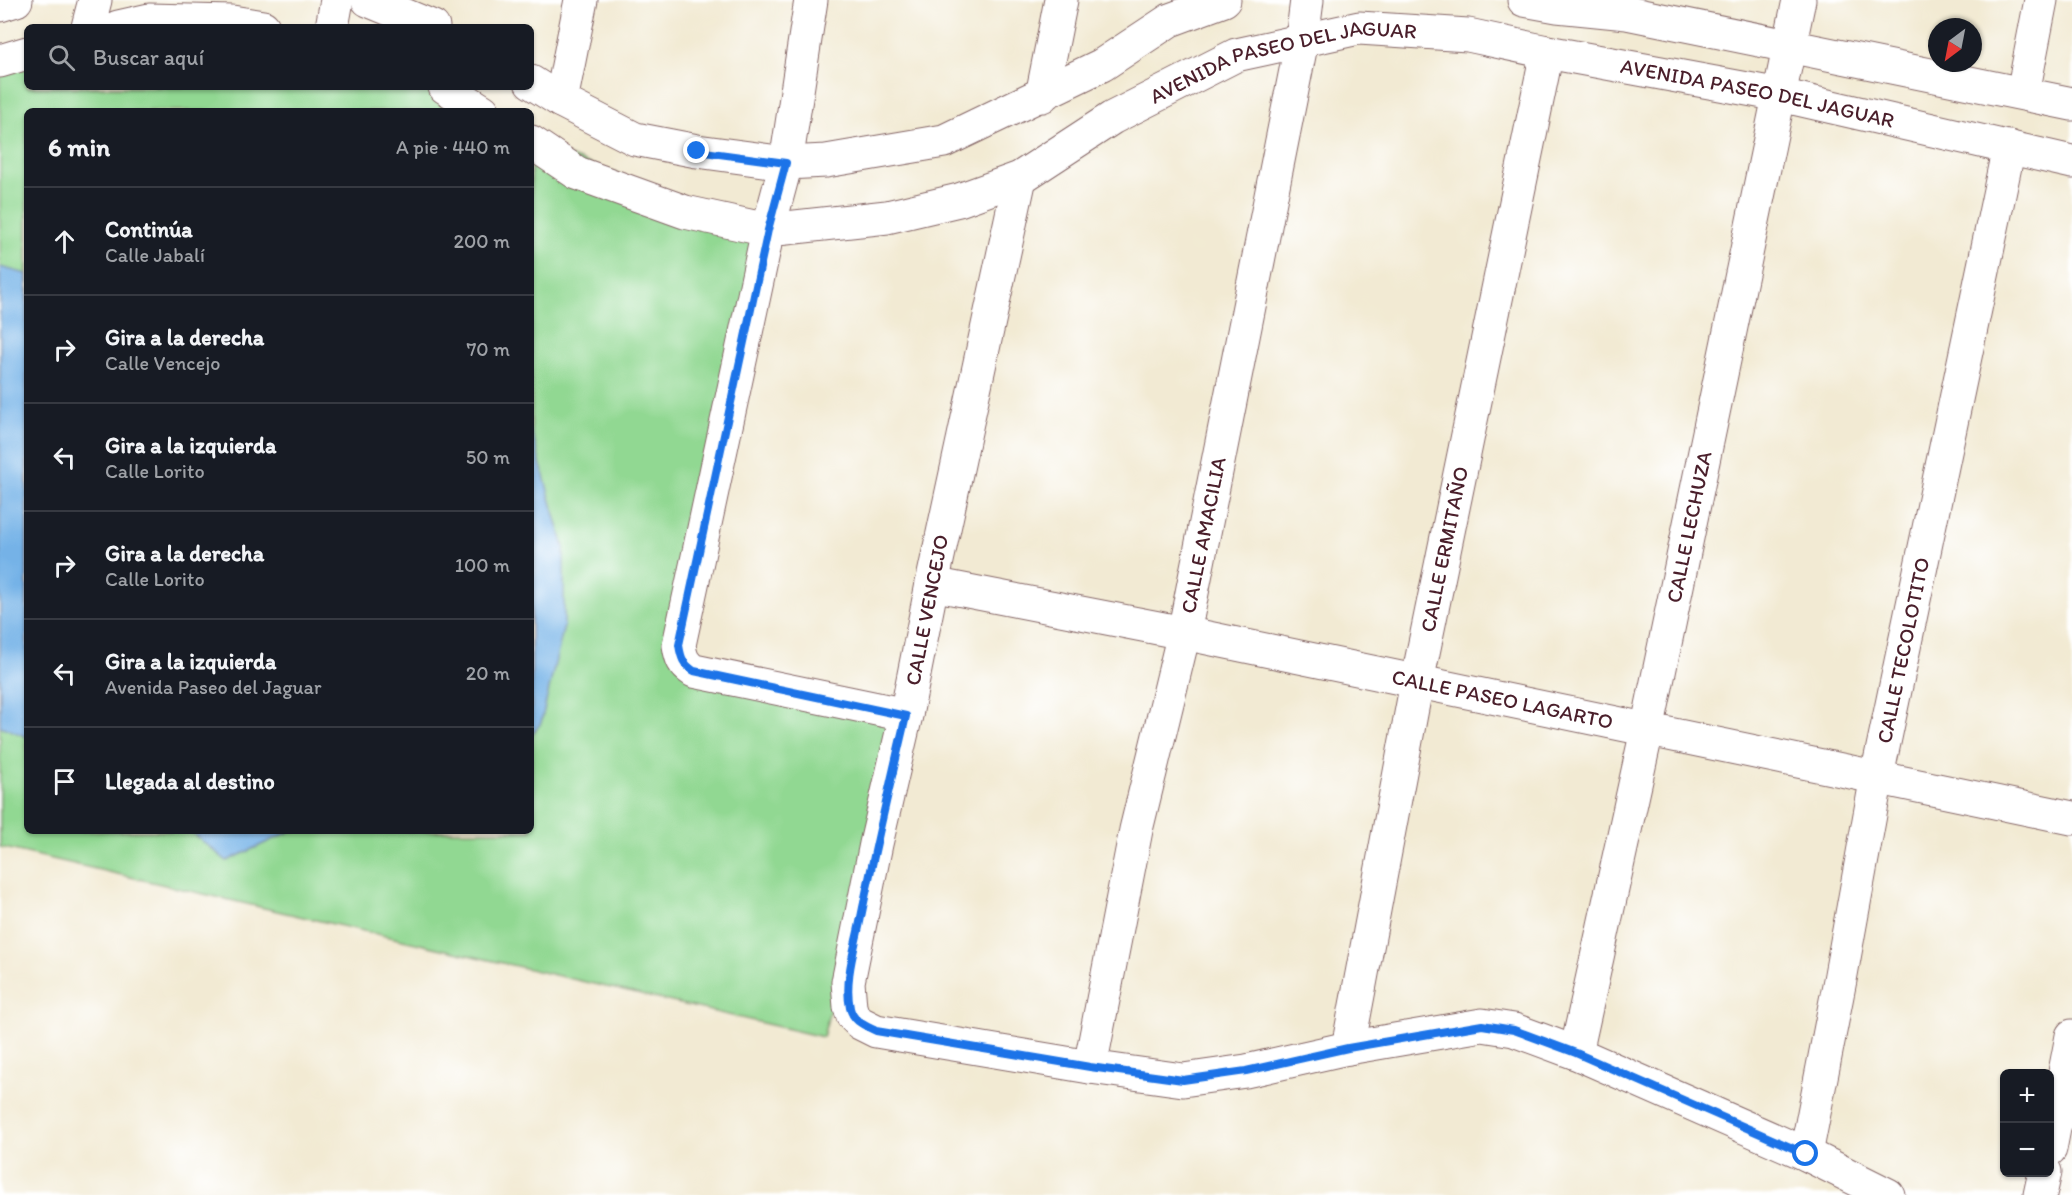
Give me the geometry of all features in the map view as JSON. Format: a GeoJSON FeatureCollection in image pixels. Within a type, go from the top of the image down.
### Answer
{"type":"FeatureCollection","features":[{"type":"Feature","properties":{"kind":"street"},"geometry":{"type":"LineString","coordinates":[[0,5],[16,0]]}},
{"type":"Feature","properties":{"kind":"street"},"geometry":{"type":"LineString","coordinates":[[89,24],[95,0]]}},
{"type":"Feature","properties":{"kind":"street"},"geometry":{"type":"LineString","coordinates":[[333,24],[337,0]]}},
{"type":"Feature","properties":{"kind":"street"},"geometry":{"type":"LineString","coordinates":[[368,0],[426,24]]}},
{"type":"Feature","properties":{"kind":"street"},"geometry":{"type":"LineString","coordinates":[[561,101],[581,0]]}},
{"type":"Feature","properties":{"kind":"street"},"geometry":{"type":"LineString","coordinates":[[811,0],[786,163],[768,230],[679,645],[681,657],[686,666],[694,671],[906,716]]}},
{"type":"Feature","properties":{"kind":"street"},"geometry":{"type":"LineString","coordinates":[[1042,96],[1061,0]]}},
{"type":"Feature","properties":{"kind":"street"},"geometry":{"type":"LineString","coordinates":[[534,84],[561,101],[635,139],[697,151],[786,163],[826,161],[944,141],[1102,66],[1170,20],[1224,0]]}},
{"type":"Feature","properties":{"kind":"street","name":"CALLE AMACILIA"},"geometry":{"type":"LineString","coordinates":[[1090,1067],[1136,830],[1184,633],[1302,40],[1308,0]]}},
{"type":"Feature","properties":{"kind":"street"},"geometry":{"type":"LineString","coordinates":[[1524,0],[1628,13],[2072,104]]}},
{"type":"Feature","properties":{"kind":"street","name":"CALLE LECHUZA"},"geometry":{"type":"LineString","coordinates":[[1576,1053],[1647,730],[1799,0]]}},
{"type":"Feature","properties":{"kind":"street"},"geometry":{"type":"LineString","coordinates":[[2023,93],[2041,0]]}},
{"type":"Feature","properties":{"kind":"street"},"geometry":{"type":"LineString","coordinates":[[131,24],[149,20],[244,24]]}},
{"type":"Feature","properties":{"kind":"street","name":"AVENIDA PASEO DEL JAGUAR"},"geometry":{"type":"LineString","coordinates":[[534,144],[577,173],[685,212],[768,230],[887,217],[959,200],[1020,178],[1112,118],[1236,55],[1359,28],[1468,35],[1780,95],[2072,162]]}},
{"type":"Feature","properties":{"kind":"street","name":"CALLE ERMITAÑO"},"geometry":{"type":"LineString","coordinates":[[1348,1048],[1417,682],[1547,52]]}},
{"type":"Feature","properties":{"kind":"street"},"geometry":{"type":"LineString","coordinates":[[0,61],[24,54]]}},
{"type":"Feature","properties":{"kind":"street"},"geometry":{"type":"LineString","coordinates":[[450,90],[478,108]]}},
{"type":"Feature","properties":{"kind":"street","name":"CALLE TECOLOTITO"},"geometry":{"type":"LineString","coordinates":[[1806,1154],[1877,776],[2009,147]]}},
{"type":"Feature","properties":{"kind":"street","name":"CALLE VENCEJO"},"geometry":{"type":"LineString","coordinates":[[1020,178],[848,982],[853,1016],[860,1023],[876,1031],[1090,1067]]}},
{"type":"Feature","properties":{"kind":"street","name":"CALLE PASEO LAGARTO"},"geometry":{"type":"LineString","coordinates":[[932,584],[1184,633],[2072,818]]}},
{"type":"Feature","properties":{"kind":"street"},"geometry":{"type":"LineString","coordinates":[[1090,1067],[1183,1080],[1246,1071],[1348,1048],[1482,1025],[1514,1030],[1576,1053],[1806,1154],[1888,1195]]}},
{"type":"Feature","properties":{"kind":"street"},"geometry":{"type":"LineString","coordinates":[[2054,1124],[2072,1036]]}},
{"type":"Feature","properties":{"kind":"street"},"geometry":{"type":"LineString","coordinates":[[2040,1195],[2044,1177]]}},
{"type":"Feature","properties":{"kind":"green space"},"geometry":{"type":"Polygon","coordinates":[[[24,54],[24,90],[450,90],[478,108],[24,108],[24,834],[534,834],[534,143],[768,230],[686,666],[906,715],[823,1037],[0,847],[0,61],[24,54]]]}},
{"type":"Feature","properties":{"kind":"water"},"geometry":{"type":"Polygon","coordinates":[[[0,267],[24,273],[24,736],[0,726],[0,267]]]}},
{"type":"Feature","properties":{"kind":"water"},"geometry":{"type":"Polygon","coordinates":[[[534,441],[564,547],[564,626],[541,723],[534,732],[534,441]]]}},
{"type":"Feature","properties":{"kind":"water"},"geometry":{"type":"Polygon","coordinates":[[[194,834],[285,834],[227,861],[194,834]]]}},
{"type":"Feature","properties":{"kind":"route"},"geometry":{"type":"LineString","coordinates":[[697,151],[786,163],[768,230],[679,645],[681,657],[686,666],[694,671],[906,716],[876,844],[848,982],[850,1006],[853,1016],[860,1023],[876,1031],[1090,1067],[1183,1080],[1246,1071],[1348,1048],[1482,1025],[1514,1030],[1576,1053],[1806,1154]]}}]}
